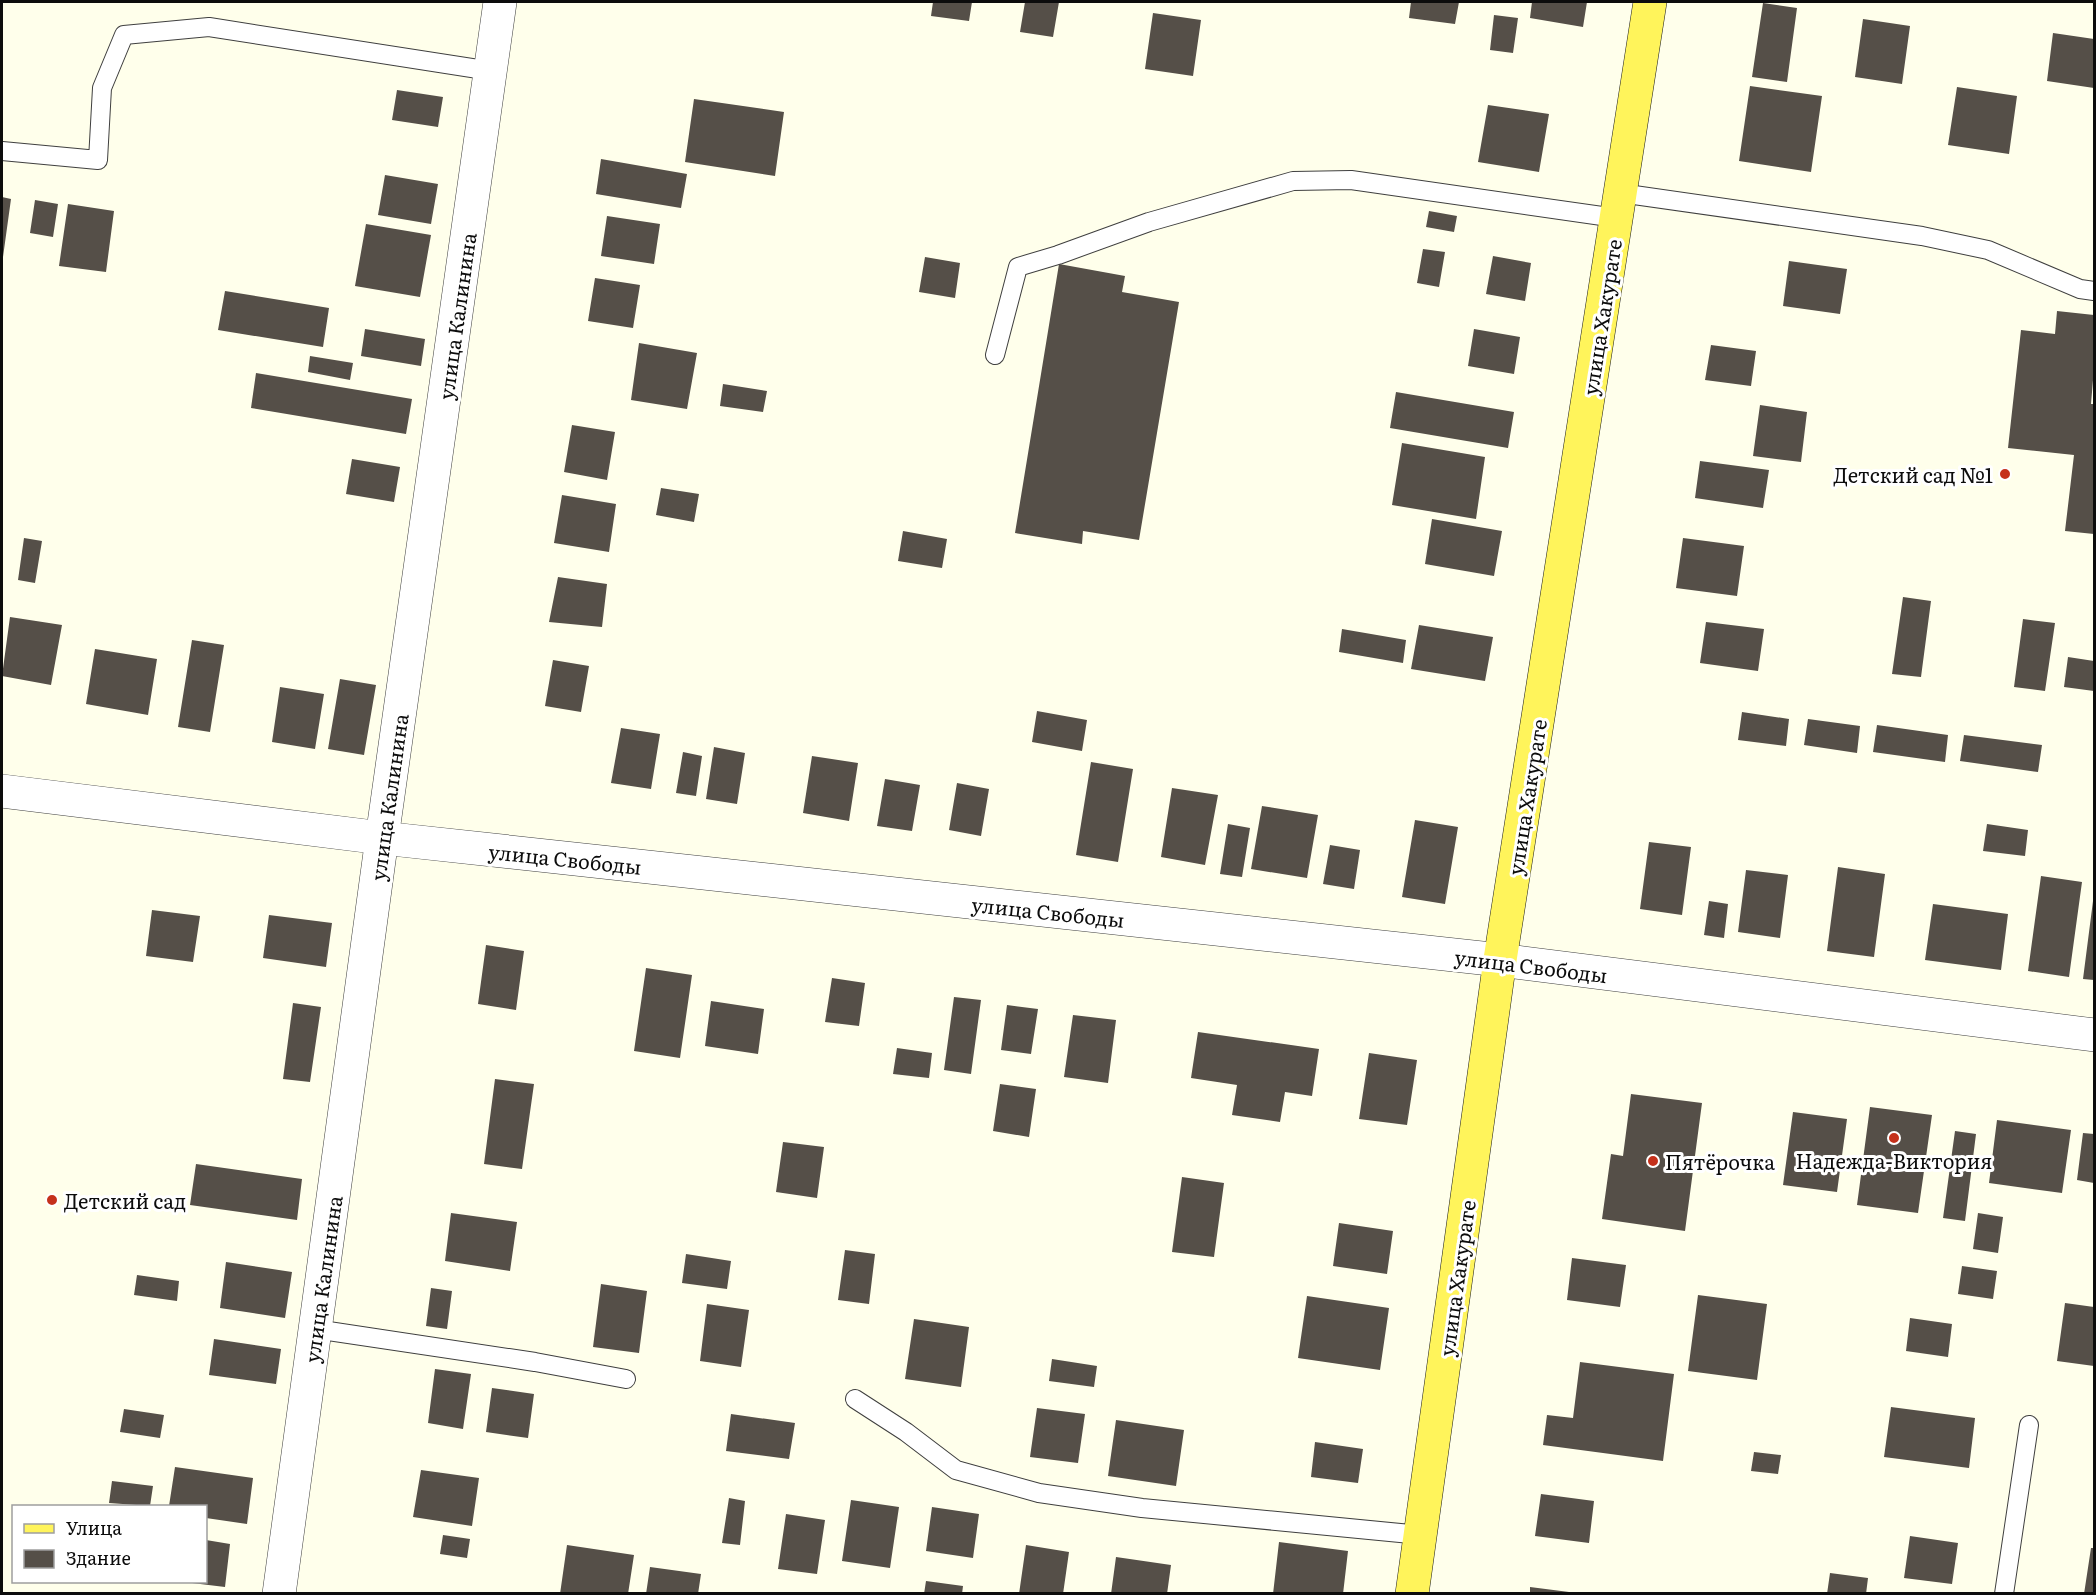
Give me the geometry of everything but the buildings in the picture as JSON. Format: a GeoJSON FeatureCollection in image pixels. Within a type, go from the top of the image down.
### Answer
{"type":"FeatureCollection","features":[{"type":"Feature","properties":{"kind":"main road","name":"улица Хакурате"},"geometry":{"type":"LineString","coordinates":[[1413,1593],[1500,960],[1650,2]]}},
{"type":"Feature","properties":{"kind":"street","name":"улица Калинина"},"geometry":{"type":"LineString","coordinates":[[279,1593],[382,838],[500,2]]}},
{"type":"Feature","properties":{"kind":"street","name":"улица Свободы"},"geometry":{"type":"LineString","coordinates":[[2,791],[382,838],[1500,960],[2094,1035]]}},
{"type":"Feature","properties":{"kind":"lane"},"geometry":{"type":"LineString","coordinates":[[2,151],[98,160],[102,88],[124,35],[209,27],[491,71]]}},
{"type":"Feature","properties":{"kind":"lane"},"geometry":{"type":"LineString","coordinates":[[995,355],[1018,267],[1149,222],[1293,181],[1351,180],[1922,236],[1988,250],[2080,289],[2094,291]]}},
{"type":"Feature","properties":{"kind":"lane"},"geometry":{"type":"LineString","coordinates":[[315,1329],[535,1362],[626,1379]]}},
{"type":"Feature","properties":{"kind":"lane"},"geometry":{"type":"LineString","coordinates":[[855,1399],[906,1432],[956,1470],[1039,1493],[1142,1508],[1420,1535]]}},
{"type":"Feature","properties":{"kind":"lane"},"geometry":{"type":"LineString","coordinates":[[2004,1593],[2029,1425]]}},
{"type":"Feature","properties":{"kind":"place","name":"Детский сад №1"},"geometry":{"type":"Point","coordinates":[2005,474]}},
{"type":"Feature","properties":{"kind":"place","name":"Надежда-Виктория"},"geometry":{"type":"Point","coordinates":[1894,1138]}},
{"type":"Feature","properties":{"kind":"place","name":"Пятёрочка"},"geometry":{"type":"Point","coordinates":[1653,1161]}},
{"type":"Feature","properties":{"kind":"place","name":"Детский сад"},"geometry":{"type":"Point","coordinates":[52,1200]}}]}
